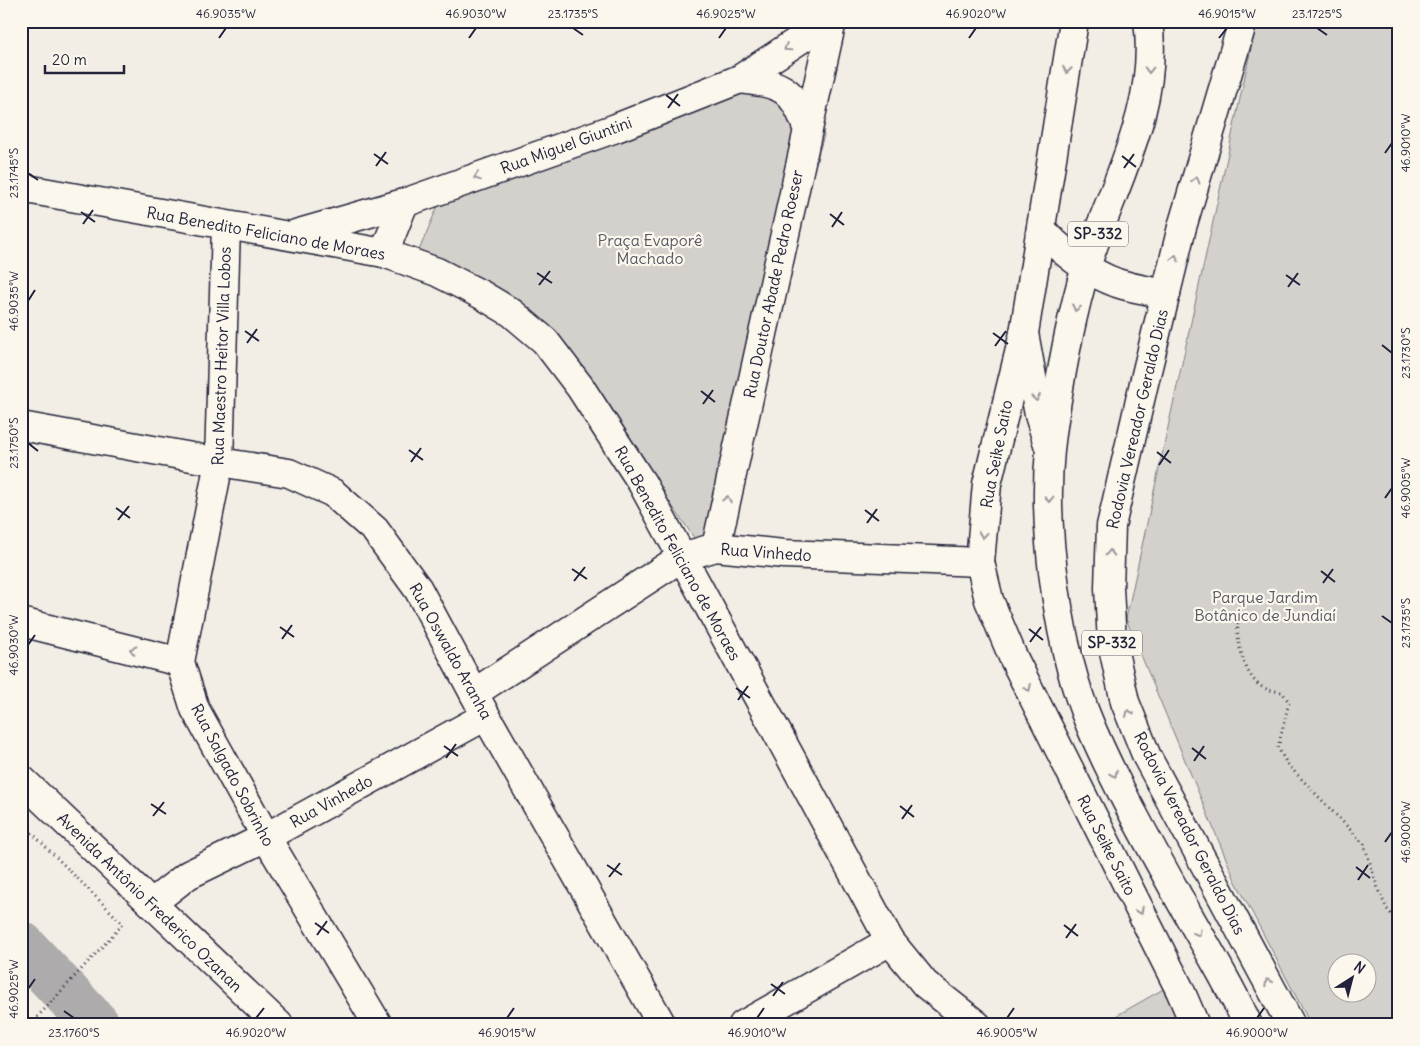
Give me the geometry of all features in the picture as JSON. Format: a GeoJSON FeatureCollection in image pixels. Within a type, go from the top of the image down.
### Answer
{"type":"FeatureCollection","features":[{"type":"Feature","properties":{"kind":"street","name":"Rua Miguel Giuntini"},"geometry":{"type":"LineString","coordinates":[[289,236],[404,203],[616,128],[740,79],[830,21]]}},
{"type":"Feature","properties":{"kind":"street","name":"Rua Doutor Abade Pedro Roeser"},"geometry":{"type":"LineString","coordinates":[[716,546],[830,21]]}},
{"type":"Feature","properties":{"kind":"street","name":"Rua Seike Saito"},"geometry":{"type":"LineString","coordinates":[[1074,21],[1024,333],[987,484],[980,562],[989,600],[1012,657],[1180,990],[1195,1025]]}},
{"type":"Feature","properties":{"kind":"street","name":"SP-332"},"geometry":{"type":"LineString","coordinates":[[1148,21],[1150,38],[1149,82],[1142,112],[1086,268],[1068,339],[1050,450],[1048,514],[1059,612],[1072,670],[1090,726],[1122,792],[1248,1025]]}},
{"type":"Feature","properties":{"kind":"street","name":"Rodovia Vereador Geraldo Dias"},"geometry":{"type":"LineString","coordinates":[[1243,21],[1182,227],[1111,526],[1109,588],[1112,643],[1125,702],[1147,757],[1291,1025]]}},
{"type":"Feature","properties":{"kind":"street"},"geometry":{"type":"LineString","coordinates":[[740,79],[766,82],[785,91],[799,104],[807,128]]}},
{"type":"Feature","properties":{"kind":"street","name":"Rua Benedito Feliciano de Moraes"},"geometry":{"type":"LineString","coordinates":[[21,188],[384,253],[437,272],[512,313],[545,342],[580,387],[642,483],[890,941],[925,984],[977,1025]]}},
{"type":"Feature","properties":{"kind":"street"},"geometry":{"type":"LineString","coordinates":[[384,253],[404,203]]}},
{"type":"Feature","properties":{"kind":"street","name":"Rua Maestro Heitor Villa Lobos"},"geometry":{"type":"LineString","coordinates":[[180,662],[219,462],[226,226]]}},
{"type":"Feature","properties":{"kind":"street"},"geometry":{"type":"LineString","coordinates":[[1041,229],[1059,248],[1086,268],[1117,283],[1166,294]]}},
{"type":"Feature","properties":{"kind":"street"},"geometry":{"type":"LineString","coordinates":[[1024,333],[1039,415],[1050,450]]}},
{"type":"Feature","properties":{"kind":"street","name":"Rua Oswaldo Aranha"},"geometry":{"type":"LineString","coordinates":[[21,426],[289,473],[333,493],[375,530],[418,589],[480,705],[662,1025]]}},
{"type":"Feature","properties":{"kind":"street","name":"Rua Vinhedo"},"geometry":{"type":"LineString","coordinates":[[152,903],[188,875],[266,837],[480,705],[682,557],[716,546],[784,554],[980,562]]}},
{"type":"Feature","properties":{"kind":"street"},"geometry":{"type":"LineString","coordinates":[[21,622],[180,662]]}},
{"type":"Feature","properties":{"kind":"street","name":"Rua Salgado Sobrinho"},"geometry":{"type":"LineString","coordinates":[[180,662],[195,709],[266,837],[378,1025]]}},
{"type":"Feature","properties":{"kind":"street","name":"Avenida Antônio Frederico Ozanan"},"geometry":{"type":"LineString","coordinates":[[21,779],[279,1025]]}},
{"type":"Feature","properties":{"kind":"street"},"geometry":{"type":"LineString","coordinates":[[743,1025],[890,941]]}},
{"type":"Feature","properties":{"kind":"path"},"geometry":{"type":"LineString","coordinates":[[1238,623],[1237,632],[1241,652],[1248,670],[1258,684],[1266,689],[1282,692],[1289,702],[1278,748],[1288,765],[1364,844],[1380,892],[1388,909],[1399,924]]}},
{"type":"Feature","properties":{"kind":"path"},"geometry":{"type":"LineString","coordinates":[[21,822],[123,924],[30,1025]]}},
{"type":"Feature","properties":{"kind":"green space","name":"Parque Jardim Botânico de Jundiaí"},"geometry":{"type":"Polygon","coordinates":[[[1257,21],[1399,21],[1399,1025],[1311,1025],[1235,880],[1126,619],[1257,21]]]}},
{"type":"Feature","properties":{"kind":"green space","name":"Praça Evaporê Machado"},"geometry":{"type":"Polygon","coordinates":[[[762,66],[812,102],[824,135],[712,514],[708,558],[574,363],[417,255],[437,208],[470,168],[762,66]]]}},
{"type":"Feature","properties":{"kind":"green space"},"geometry":{"type":"Polygon","coordinates":[[[1167,987],[1183,1025],[1100,1025],[1167,987]]]}},
{"type":"Feature","properties":{"kind":"waterway"},"geometry":{"type":"LineString","coordinates":[[21,945],[96,1025]]}}]}
